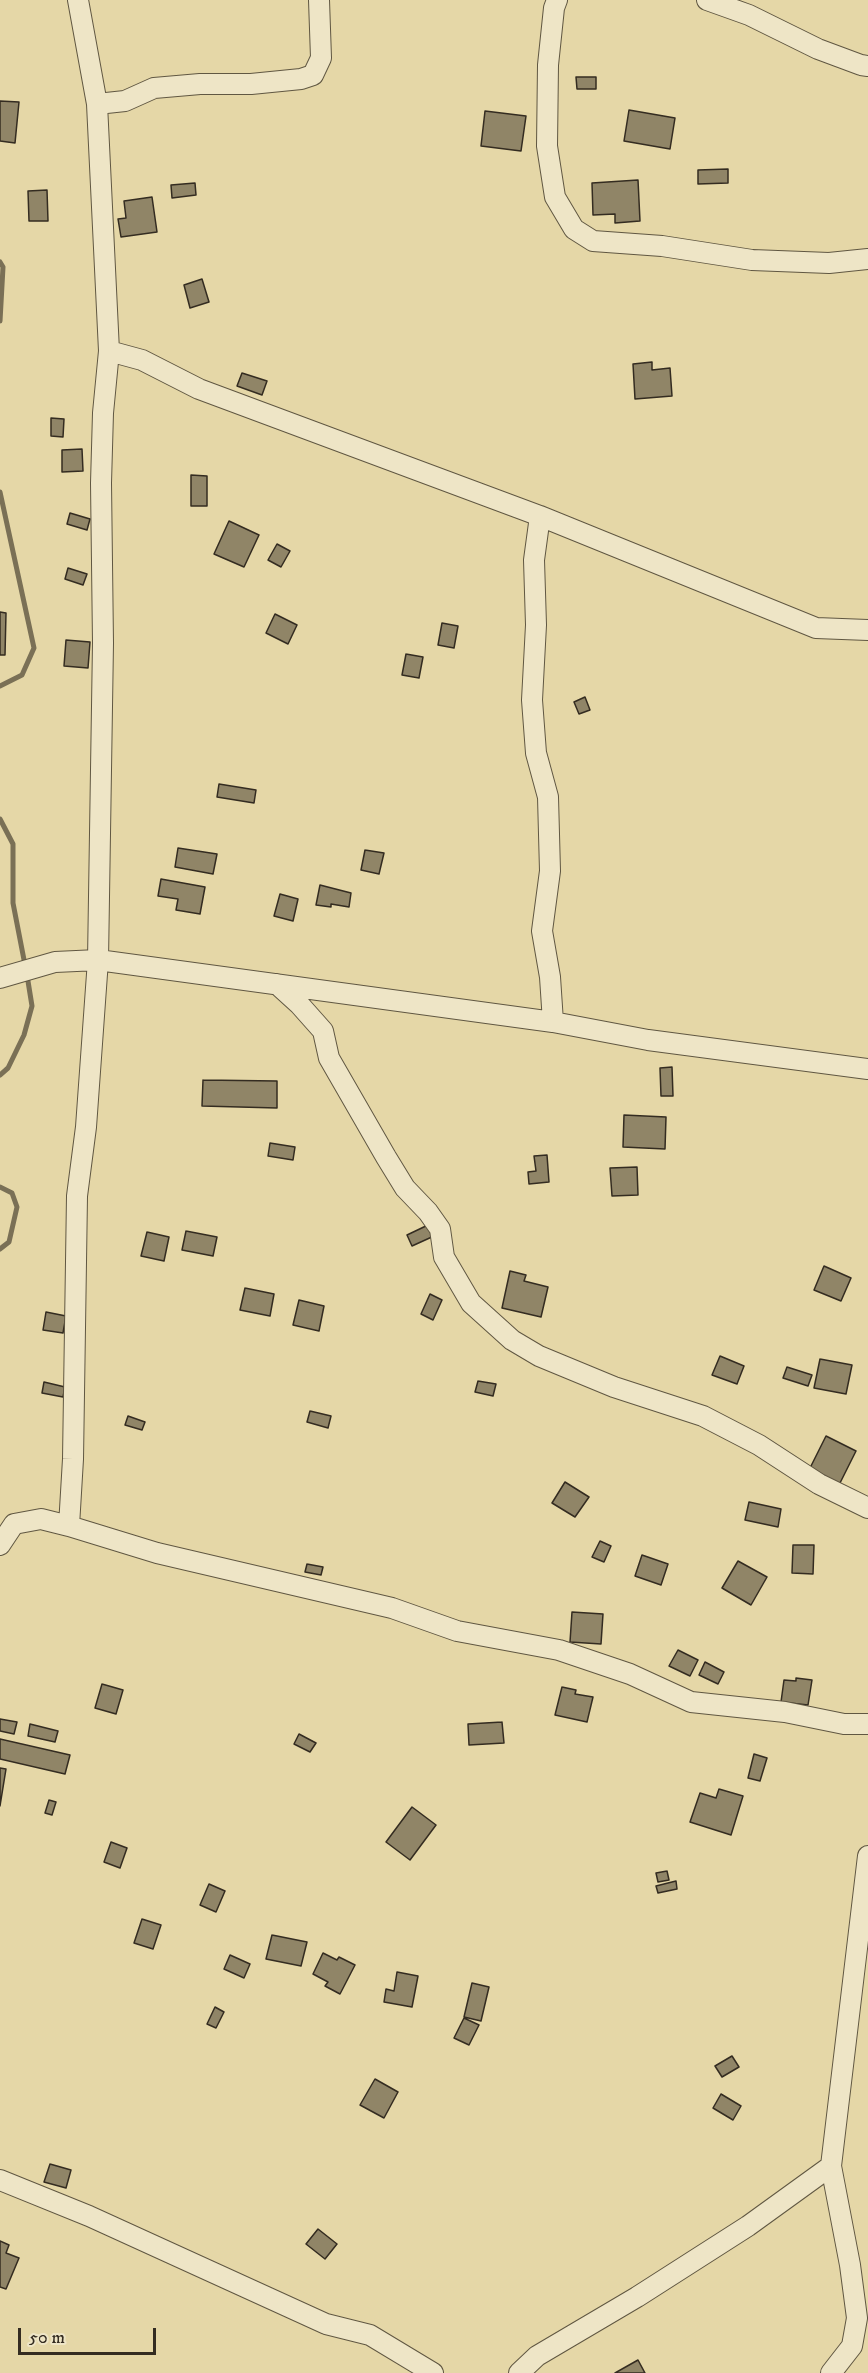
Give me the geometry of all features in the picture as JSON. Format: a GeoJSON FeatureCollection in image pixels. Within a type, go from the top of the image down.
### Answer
{"type":"FeatureCollection","features":[{"type":"Feature","properties":{"kind":"street"},"geometry":{"type":"LineString","coordinates":[[69,1526],[77,1324],[77,1196],[88,1105],[98,960],[103,643],[101,483],[103,413],[109,351],[96,104],[78,0]]}},
{"type":"Feature","properties":{"kind":"street"},"geometry":{"type":"LineString","coordinates":[[96,104],[125,101],[154,88],[200,84],[251,84],[301,79],[313,75],[321,58],[319,0]]}},
{"type":"Feature","properties":{"kind":"street"},"geometry":{"type":"LineString","coordinates":[[556,0],[548,65],[547,146],[555,197],[574,229],[593,241],[662,246],[752,260],[829,263],[868,259]]}},
{"type":"Feature","properties":{"kind":"street"},"geometry":{"type":"LineString","coordinates":[[707,0],[749,15],[818,49],[861,66],[868,66]]}},
{"type":"Feature","properties":{"kind":"street"},"geometry":{"type":"LineString","coordinates":[[109,351],[142,360],[200,389],[540,516],[816,628],[868,630]]}},
{"type":"Feature","properties":{"kind":"street"},"geometry":{"type":"LineString","coordinates":[[540,516],[534,560],[536,625],[532,700],[536,753],[548,797],[550,871],[542,931],[550,977],[553,1022]]}},
{"type":"Feature","properties":{"kind":"street"},"geometry":{"type":"LineString","coordinates":[[0,978],[55,962],[98,960],[553,1022],[648,1040],[868,1070]]}},
{"type":"Feature","properties":{"kind":"street"},"geometry":{"type":"LineString","coordinates":[[277,984],[299,1004],[323,1032],[330,1058],[386,1157],[405,1188],[428,1212],[440,1229],[444,1257],[471,1303],[512,1340],[539,1356],[614,1387],[703,1416],[759,1445],[819,1484],[868,1508]]}},
{"type":"Feature","properties":{"kind":"street"},"geometry":{"type":"LineString","coordinates":[[0,1545],[14,1524],[40,1519],[157,1553],[392,1608],[457,1630],[559,1650],[630,1674],[691,1702],[785,1712],[844,1724],[868,1724]]}},
{"type":"Feature","properties":{"kind":"street"},"geometry":{"type":"LineString","coordinates":[[831,2373],[852,2346],[857,2318],[850,2265],[831,2166],[868,1856]]}},
{"type":"Feature","properties":{"kind":"street"},"geometry":{"type":"LineString","coordinates":[[519,2373],[537,2356],[748,2226],[831,2166]]}},
{"type":"Feature","properties":{"kind":"street"},"geometry":{"type":"LineString","coordinates":[[0,2180],[89,2216],[326,2324],[370,2335],[433,2373]]}},
{"type":"Feature","properties":{"kind":"building"},"geometry":{"type":"Polygon","coordinates":[[[576,77],[596,77],[596,89],[577,89],[576,77]]]}},
{"type":"Feature","properties":{"kind":"building"},"geometry":{"type":"Polygon","coordinates":[[[0,101],[19,102],[15,143],[0,141],[0,101]]]}},
{"type":"Feature","properties":{"kind":"building"},"geometry":{"type":"Polygon","coordinates":[[[629,110],[675,118],[670,149],[624,141],[629,110]]]}},
{"type":"Feature","properties":{"kind":"building"},"geometry":{"type":"Polygon","coordinates":[[[485,111],[526,116],[521,151],[481,146],[485,111]]]}},
{"type":"Feature","properties":{"kind":"building"},"geometry":{"type":"Polygon","coordinates":[[[728,169],[728,183],[698,184],[698,170],[728,169]]]}},
{"type":"Feature","properties":{"kind":"building"},"geometry":{"type":"Polygon","coordinates":[[[638,180],[640,221],[615,223],[615,214],[593,215],[592,183],[638,180]]]}},
{"type":"Feature","properties":{"kind":"building"},"geometry":{"type":"Polygon","coordinates":[[[195,183],[196,195],[172,198],[171,185],[195,183]]]}},
{"type":"Feature","properties":{"kind":"building"},"geometry":{"type":"Polygon","coordinates":[[[47,190],[48,221],[29,221],[28,191],[47,190]]]}},
{"type":"Feature","properties":{"kind":"building"},"geometry":{"type":"Polygon","coordinates":[[[152,197],[157,232],[121,237],[118,219],[126,218],[124,201],[152,197]]]}},
{"type":"Feature","properties":{"kind":"building"},"geometry":{"type":"Polygon","coordinates":[[[202,279],[209,302],[190,308],[184,285],[202,279]]]}},
{"type":"Feature","properties":{"kind":"building"},"geometry":{"type":"Polygon","coordinates":[[[652,362],[652,370],[670,368],[672,396],[635,399],[633,364],[652,362]]]}},
{"type":"Feature","properties":{"kind":"building"},"geometry":{"type":"Polygon","coordinates":[[[242,373],[267,381],[262,395],[237,386],[242,373]]]}},
{"type":"Feature","properties":{"kind":"building"},"geometry":{"type":"Polygon","coordinates":[[[51,418],[64,419],[63,437],[51,436],[51,418]]]}},
{"type":"Feature","properties":{"kind":"building"},"geometry":{"type":"Polygon","coordinates":[[[82,449],[83,471],[62,472],[62,450],[82,449]]]}},
{"type":"Feature","properties":{"kind":"building"},"geometry":{"type":"Polygon","coordinates":[[[191,475],[207,476],[207,506],[191,506],[191,475]]]}},
{"type":"Feature","properties":{"kind":"building"},"geometry":{"type":"Polygon","coordinates":[[[70,513],[90,519],[87,530],[67,524],[70,513]]]}},
{"type":"Feature","properties":{"kind":"building"},"geometry":{"type":"Polygon","coordinates":[[[229,521],[259,535],[244,567],[214,554],[229,521]]]}},
{"type":"Feature","properties":{"kind":"building"},"geometry":{"type":"Polygon","coordinates":[[[277,544],[290,551],[281,567],[268,560],[277,544]]]}},
{"type":"Feature","properties":{"kind":"building"},"geometry":{"type":"Polygon","coordinates":[[[68,568],[87,574],[83,585],[65,579],[68,568]]]}},
{"type":"Feature","properties":{"kind":"building"},"geometry":{"type":"Polygon","coordinates":[[[0,612],[6,613],[5,655],[0,655],[0,612]]]}},
{"type":"Feature","properties":{"kind":"building"},"geometry":{"type":"Polygon","coordinates":[[[275,614],[297,625],[288,644],[266,633],[275,614]]]}},
{"type":"Feature","properties":{"kind":"building"},"geometry":{"type":"Polygon","coordinates":[[[442,623],[458,626],[454,648],[438,645],[442,623]]]}},
{"type":"Feature","properties":{"kind":"building"},"geometry":{"type":"Polygon","coordinates":[[[66,640],[90,642],[88,668],[64,666],[66,640]]]}},
{"type":"Feature","properties":{"kind":"building"},"geometry":{"type":"Polygon","coordinates":[[[406,654],[423,657],[419,678],[402,675],[406,654]]]}},
{"type":"Feature","properties":{"kind":"building"},"geometry":{"type":"Polygon","coordinates":[[[585,697],[590,710],[579,714],[574,702],[585,697]]]}},
{"type":"Feature","properties":{"kind":"building"},"geometry":{"type":"Polygon","coordinates":[[[219,784],[256,790],[254,803],[217,797],[219,784]]]}},
{"type":"Feature","properties":{"kind":"building"},"geometry":{"type":"Polygon","coordinates":[[[178,848],[217,854],[213,874],[175,867],[178,848]]]}},
{"type":"Feature","properties":{"kind":"building"},"geometry":{"type":"Polygon","coordinates":[[[365,850],[384,853],[379,874],[361,870],[365,850]]]}},
{"type":"Feature","properties":{"kind":"building"},"geometry":{"type":"Polygon","coordinates":[[[161,879],[205,887],[200,914],[176,910],[178,899],[158,896],[161,879]]]}},
{"type":"Feature","properties":{"kind":"building"},"geometry":{"type":"Polygon","coordinates":[[[320,885],[351,893],[349,907],[331,904],[331,907],[316,905],[320,885]]]}},
{"type":"Feature","properties":{"kind":"building"},"geometry":{"type":"Polygon","coordinates":[[[280,894],[298,899],[293,921],[274,916],[280,894]]]}},
{"type":"Feature","properties":{"kind":"building"},"geometry":{"type":"Polygon","coordinates":[[[672,1067],[673,1096],[661,1096],[660,1068],[672,1067]]]}},
{"type":"Feature","properties":{"kind":"building"},"geometry":{"type":"Polygon","coordinates":[[[203,1080],[277,1081],[277,1108],[202,1106],[203,1080]]]}},
{"type":"Feature","properties":{"kind":"building"},"geometry":{"type":"Polygon","coordinates":[[[624,1115],[666,1117],[665,1149],[623,1147],[624,1115]]]}},
{"type":"Feature","properties":{"kind":"building"},"geometry":{"type":"Polygon","coordinates":[[[270,1143],[295,1147],[293,1160],[268,1156],[270,1143]]]}},
{"type":"Feature","properties":{"kind":"building"},"geometry":{"type":"Polygon","coordinates":[[[547,1155],[549,1182],[529,1184],[528,1172],[536,1171],[534,1156],[547,1155]]]}},
{"type":"Feature","properties":{"kind":"building"},"geometry":{"type":"Polygon","coordinates":[[[637,1167],[638,1195],[612,1196],[610,1168],[637,1167]]]}},
{"type":"Feature","properties":{"kind":"building"},"geometry":{"type":"Polygon","coordinates":[[[428,1225],[434,1236],[412,1246],[407,1235],[428,1225]]]}},
{"type":"Feature","properties":{"kind":"building"},"geometry":{"type":"Polygon","coordinates":[[[186,1231],[217,1237],[213,1256],[182,1250],[186,1231]]]}},
{"type":"Feature","properties":{"kind":"building"},"geometry":{"type":"Polygon","coordinates":[[[147,1232],[169,1237],[164,1261],[141,1256],[147,1232]]]}},
{"type":"Feature","properties":{"kind":"building"},"geometry":{"type":"Polygon","coordinates":[[[824,1266],[851,1278],[841,1301],[814,1290],[824,1266]]]}},
{"type":"Feature","properties":{"kind":"building"},"geometry":{"type":"Polygon","coordinates":[[[510,1271],[526,1275],[524,1281],[548,1287],[541,1317],[502,1308],[510,1271]]]}},
{"type":"Feature","properties":{"kind":"building"},"geometry":{"type":"Polygon","coordinates":[[[245,1288],[274,1294],[270,1316],[240,1310],[245,1288]]]}},
{"type":"Feature","properties":{"kind":"building"},"geometry":{"type":"Polygon","coordinates":[[[430,1294],[442,1300],[433,1320],[421,1314],[430,1294]]]}},
{"type":"Feature","properties":{"kind":"building"},"geometry":{"type":"Polygon","coordinates":[[[299,1300],[324,1306],[319,1331],[293,1325],[299,1300]]]}},
{"type":"Feature","properties":{"kind":"building"},"geometry":{"type":"Polygon","coordinates":[[[46,1312],[66,1316],[63,1333],[43,1330],[46,1312]]]}},
{"type":"Feature","properties":{"kind":"building"},"geometry":{"type":"Polygon","coordinates":[[[720,1356],[744,1366],[737,1384],[712,1375],[720,1356]]]}},
{"type":"Feature","properties":{"kind":"building"},"geometry":{"type":"Polygon","coordinates":[[[820,1359],[852,1365],[846,1394],[814,1388],[820,1359]]]}},
{"type":"Feature","properties":{"kind":"building"},"geometry":{"type":"Polygon","coordinates":[[[787,1367],[812,1375],[808,1386],[783,1378],[787,1367]]]}},
{"type":"Feature","properties":{"kind":"building"},"geometry":{"type":"Polygon","coordinates":[[[478,1381],[496,1384],[493,1396],[475,1392],[478,1381]]]}},
{"type":"Feature","properties":{"kind":"building"},"geometry":{"type":"Polygon","coordinates":[[[44,1382],[65,1387],[63,1397],[42,1393],[44,1382]]]}},
{"type":"Feature","properties":{"kind":"building"},"geometry":{"type":"Polygon","coordinates":[[[310,1411],[331,1416],[328,1428],[307,1422],[310,1411]]]}},
{"type":"Feature","properties":{"kind":"building"},"geometry":{"type":"Polygon","coordinates":[[[128,1416],[145,1422],[142,1430],[125,1425],[128,1416]]]}},
{"type":"Feature","properties":{"kind":"building"},"geometry":{"type":"Polygon","coordinates":[[[826,1436],[856,1451],[837,1489],[807,1474],[826,1436]]]}},
{"type":"Feature","properties":{"kind":"building"},"geometry":{"type":"Polygon","coordinates":[[[565,1482],[589,1497],[575,1517],[552,1503],[565,1482]]]}},
{"type":"Feature","properties":{"kind":"building"},"geometry":{"type":"Polygon","coordinates":[[[749,1502],[781,1509],[778,1527],[745,1520],[749,1502]]]}},
{"type":"Feature","properties":{"kind":"building"},"geometry":{"type":"Polygon","coordinates":[[[600,1541],[611,1546],[604,1562],[592,1557],[600,1541]]]}},
{"type":"Feature","properties":{"kind":"building"},"geometry":{"type":"Polygon","coordinates":[[[793,1545],[814,1545],[813,1574],[792,1573],[793,1545]]]}},
{"type":"Feature","properties":{"kind":"building"},"geometry":{"type":"Polygon","coordinates":[[[642,1555],[668,1564],[661,1585],[635,1576],[642,1555]]]}},
{"type":"Feature","properties":{"kind":"building"},"geometry":{"type":"Polygon","coordinates":[[[738,1561],[767,1577],[751,1605],[722,1588],[738,1561]]]}},
{"type":"Feature","properties":{"kind":"building"},"geometry":{"type":"Polygon","coordinates":[[[307,1564],[323,1567],[321,1575],[305,1572],[307,1564]]]}},
{"type":"Feature","properties":{"kind":"building"},"geometry":{"type":"Polygon","coordinates":[[[572,1612],[603,1614],[601,1644],[570,1642],[572,1612]]]}},
{"type":"Feature","properties":{"kind":"building"},"geometry":{"type":"Polygon","coordinates":[[[678,1650],[698,1660],[690,1676],[669,1666],[678,1650]]]}},
{"type":"Feature","properties":{"kind":"building"},"geometry":{"type":"Polygon","coordinates":[[[705,1662],[724,1672],[718,1684],[699,1675],[705,1662]]]}},
{"type":"Feature","properties":{"kind":"building"},"geometry":{"type":"Polygon","coordinates":[[[796,1678],[812,1680],[808,1705],[781,1702],[784,1680],[796,1681],[796,1678]]]}},
{"type":"Feature","properties":{"kind":"building"},"geometry":{"type":"Polygon","coordinates":[[[102,1684],[123,1690],[116,1714],[95,1708],[102,1684]]]}},
{"type":"Feature","properties":{"kind":"building"},"geometry":{"type":"Polygon","coordinates":[[[562,1687],[576,1690],[575,1694],[593,1697],[587,1722],[555,1715],[562,1687]]]}},
{"type":"Feature","properties":{"kind":"building"},"geometry":{"type":"Polygon","coordinates":[[[0,1719],[17,1722],[14,1734],[0,1731],[0,1719]]]}},
{"type":"Feature","properties":{"kind":"building"},"geometry":{"type":"Polygon","coordinates":[[[502,1722],[504,1743],[469,1745],[468,1724],[502,1722]]]}},
{"type":"Feature","properties":{"kind":"building"},"geometry":{"type":"Polygon","coordinates":[[[30,1724],[58,1731],[55,1742],[28,1736],[30,1724]]]}},
{"type":"Feature","properties":{"kind":"building"},"geometry":{"type":"Polygon","coordinates":[[[299,1734],[316,1743],[310,1752],[294,1744],[299,1734]]]}},
{"type":"Feature","properties":{"kind":"building"},"geometry":{"type":"Polygon","coordinates":[[[0,1739],[70,1755],[65,1774],[0,1759],[0,1739]]]}},
{"type":"Feature","properties":{"kind":"building"},"geometry":{"type":"Polygon","coordinates":[[[754,1754],[767,1758],[760,1781],[748,1778],[754,1754]]]}},
{"type":"Feature","properties":{"kind":"building"},"geometry":{"type":"Polygon","coordinates":[[[0,1768],[6,1769],[0,1806],[0,1768]]]}},
{"type":"Feature","properties":{"kind":"building"},"geometry":{"type":"Polygon","coordinates":[[[719,1789],[743,1796],[731,1835],[690,1822],[700,1793],[716,1798],[719,1789]]]}},
{"type":"Feature","properties":{"kind":"building"},"geometry":{"type":"Polygon","coordinates":[[[49,1800],[56,1802],[52,1815],[45,1813],[49,1800]]]}},
{"type":"Feature","properties":{"kind":"building"},"geometry":{"type":"Polygon","coordinates":[[[412,1807],[436,1825],[410,1860],[386,1842],[412,1807]]]}},
{"type":"Feature","properties":{"kind":"building"},"geometry":{"type":"Polygon","coordinates":[[[111,1842],[127,1848],[120,1868],[104,1862],[111,1842]]]}},
{"type":"Feature","properties":{"kind":"building"},"geometry":{"type":"Polygon","coordinates":[[[667,1871],[669,1880],[658,1882],[656,1873],[667,1871]]]}},
{"type":"Feature","properties":{"kind":"building"},"geometry":{"type":"Polygon","coordinates":[[[676,1881],[677,1889],[658,1893],[656,1886],[676,1881]]]}},
{"type":"Feature","properties":{"kind":"building"},"geometry":{"type":"Polygon","coordinates":[[[209,1884],[225,1891],[216,1912],[200,1905],[209,1884]]]}},
{"type":"Feature","properties":{"kind":"building"},"geometry":{"type":"Polygon","coordinates":[[[142,1919],[161,1925],[153,1949],[134,1943],[142,1919]]]}},
{"type":"Feature","properties":{"kind":"building"},"geometry":{"type":"Polygon","coordinates":[[[272,1935],[307,1942],[301,1966],[266,1959],[272,1935]]]}},
{"type":"Feature","properties":{"kind":"building"},"geometry":{"type":"Polygon","coordinates":[[[323,1953],[337,1960],[339,1957],[355,1965],[340,1994],[325,1986],[328,1982],[313,1974],[323,1953]]]}},
{"type":"Feature","properties":{"kind":"building"},"geometry":{"type":"Polygon","coordinates":[[[230,1955],[250,1964],[244,1978],[224,1969],[230,1955]]]}},
{"type":"Feature","properties":{"kind":"building"},"geometry":{"type":"Polygon","coordinates":[[[397,1972],[418,1976],[412,2007],[384,2002],[386,1989],[394,1991],[397,1972]]]}},
{"type":"Feature","properties":{"kind":"building"},"geometry":{"type":"Polygon","coordinates":[[[472,1983],[489,1987],[481,2021],[464,2017],[472,1983]]]}},
{"type":"Feature","properties":{"kind":"building"},"geometry":{"type":"Polygon","coordinates":[[[215,2007],[224,2012],[216,2028],[207,2024],[215,2007]]]}},
{"type":"Feature","properties":{"kind":"building"},"geometry":{"type":"Polygon","coordinates":[[[464,2018],[479,2025],[469,2045],[454,2038],[464,2018]]]}},
{"type":"Feature","properties":{"kind":"building"},"geometry":{"type":"Polygon","coordinates":[[[732,2056],[739,2067],[722,2077],[715,2066],[732,2056]]]}},
{"type":"Feature","properties":{"kind":"building"},"geometry":{"type":"Polygon","coordinates":[[[375,2079],[398,2092],[384,2118],[360,2105],[375,2079]]]}},
{"type":"Feature","properties":{"kind":"building"},"geometry":{"type":"Polygon","coordinates":[[[721,2094],[741,2106],[733,2120],[713,2108],[721,2094]]]}},
{"type":"Feature","properties":{"kind":"building"},"geometry":{"type":"Polygon","coordinates":[[[50,2164],[71,2170],[66,2188],[44,2182],[50,2164]]]}},
{"type":"Feature","properties":{"kind":"building"},"geometry":{"type":"Polygon","coordinates":[[[318,2229],[337,2244],[325,2259],[306,2244],[318,2229]]]}},
{"type":"Feature","properties":{"kind":"building"},"geometry":{"type":"Polygon","coordinates":[[[0,2241],[9,2245],[6,2253],[19,2258],[6,2289],[0,2287],[0,2241]]]}},
{"type":"Feature","properties":{"kind":"building"},"geometry":{"type":"Polygon","coordinates":[[[638,2360],[645,2373],[615,2373],[638,2360]]]}},
{"type":"Feature","properties":{"kind":"waterway"},"geometry":{"type":"LineString","coordinates":[[0,262],[3,267],[0,321]]}},
{"type":"Feature","properties":{"kind":"waterway"},"geometry":{"type":"LineString","coordinates":[[0,492],[34,648],[22,675],[0,686]]}},
{"type":"Feature","properties":{"kind":"waterway"},"geometry":{"type":"LineString","coordinates":[[0,819],[13,844],[13,903],[25,965]]}},
{"type":"Feature","properties":{"kind":"waterway"},"geometry":{"type":"LineString","coordinates":[[0,1075],[8,1068],[24,1035],[32,1006],[27,975]]}},
{"type":"Feature","properties":{"kind":"waterway"},"geometry":{"type":"LineString","coordinates":[[0,1187],[12,1193],[17,1207],[9,1242],[0,1249]]}}]}
